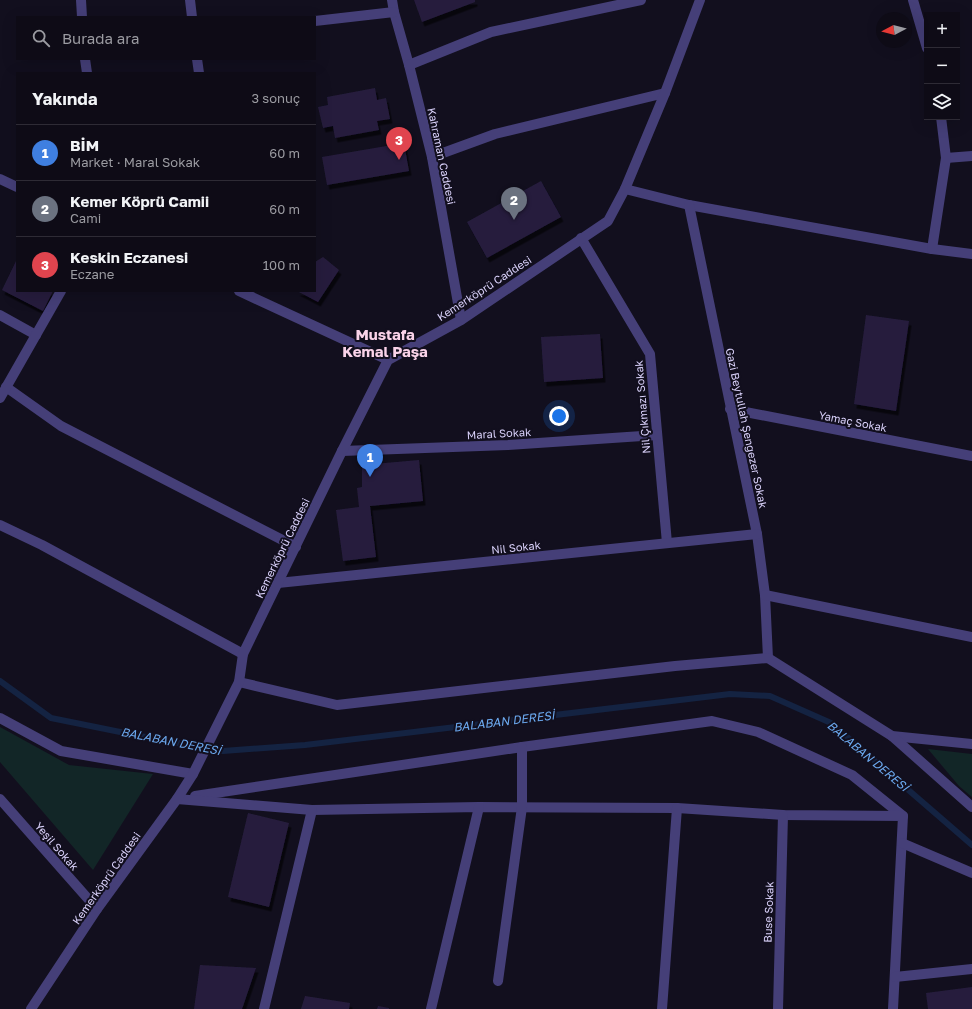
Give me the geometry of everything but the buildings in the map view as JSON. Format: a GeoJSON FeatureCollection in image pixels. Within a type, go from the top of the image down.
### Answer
{"type":"FeatureCollection","features":[{"type":"Feature","properties":{"kind":"street"},"geometry":{"type":"LineString","coordinates":[[81,0],[82,16]]}},
{"type":"Feature","properties":{"kind":"street"},"geometry":{"type":"LineString","coordinates":[[190,0],[192,16]]}},
{"type":"Feature","properties":{"kind":"street","name":"Kahraman Caddesi"},"geometry":{"type":"LineString","coordinates":[[392,0],[432,157],[460,320]]}},
{"type":"Feature","properties":{"kind":"street"},"geometry":{"type":"LineString","coordinates":[[409,64],[491,32],[641,0]]}},
{"type":"Feature","properties":{"kind":"street","name":"Kemerköprü Caddesi"},"geometry":{"type":"LineString","coordinates":[[31,1009],[97,909],[177,799],[193,774],[239,682],[243,654],[388,360],[460,320],[608,221],[625,189],[665,93],[700,0]]}},
{"type":"Feature","properties":{"kind":"street"},"geometry":{"type":"LineString","coordinates":[[913,0],[924,38]]}},
{"type":"Feature","properties":{"kind":"street"},"geometry":{"type":"LineString","coordinates":[[316,20],[394,12]]}},
{"type":"Feature","properties":{"kind":"street"},"geometry":{"type":"LineString","coordinates":[[85,60],[87,72]]}},
{"type":"Feature","properties":{"kind":"street"},"geometry":{"type":"LineString","coordinates":[[197,60],[199,72]]}},
{"type":"Feature","properties":{"kind":"street"},"geometry":{"type":"LineString","coordinates":[[432,157],[496,134],[665,93]]}},
{"type":"Feature","properties":{"kind":"street"},"geometry":{"type":"LineString","coordinates":[[932,249],[946,158],[941,120]]}},
{"type":"Feature","properties":{"kind":"street"},"geometry":{"type":"LineString","coordinates":[[946,158],[972,156]]}},
{"type":"Feature","properties":{"kind":"street"},"geometry":{"type":"LineString","coordinates":[[0,179],[16,187]]}},
{"type":"Feature","properties":{"kind":"street"},"geometry":{"type":"LineString","coordinates":[[625,189],[689,205],[932,249],[972,254]]}},
{"type":"Feature","properties":{"kind":"street","name":"Gazi Beytullah Şengezer Sokak"},"geometry":{"type":"LineString","coordinates":[[689,205],[757,534],[765,595],[768,658]]}},
{"type":"Feature","properties":{"kind":"street","name":"Nil Çıkmazı Sokak"},"geometry":{"type":"LineString","coordinates":[[581,238],[650,354],[667,543]]}},
{"type":"Feature","properties":{"kind":"street"},"geometry":{"type":"LineString","coordinates":[[0,398],[60,292]]}},
{"type":"Feature","properties":{"kind":"street"},"geometry":{"type":"LineString","coordinates":[[241,292],[388,360]]}},
{"type":"Feature","properties":{"kind":"street"},"geometry":{"type":"LineString","coordinates":[[0,316],[36,335]]}},
{"type":"Feature","properties":{"kind":"street"},"geometry":{"type":"LineString","coordinates":[[6,387],[61,426],[296,547]]}},
{"type":"Feature","properties":{"kind":"street","name":"Yamaç Sokak"},"geometry":{"type":"LineString","coordinates":[[730,409],[972,456]]}},
{"type":"Feature","properties":{"kind":"street","name":"Maral Sokak"},"geometry":{"type":"LineString","coordinates":[[342,451],[508,445],[657,435]]}},
{"type":"Feature","properties":{"kind":"street"},"geometry":{"type":"LineString","coordinates":[[0,525],[49,549],[243,654]]}},
{"type":"Feature","properties":{"kind":"street","name":"Nil Sokak"},"geometry":{"type":"LineString","coordinates":[[278,583],[757,534]]}},
{"type":"Feature","properties":{"kind":"street"},"geometry":{"type":"LineString","coordinates":[[765,595],[972,637]]}},
{"type":"Feature","properties":{"kind":"street"},"geometry":{"type":"LineString","coordinates":[[239,682],[337,706],[675,666],[768,658],[892,736],[972,807]]}},
{"type":"Feature","properties":{"kind":"street"},"geometry":{"type":"LineString","coordinates":[[0,718],[61,751],[193,774]]}},
{"type":"Feature","properties":{"kind":"street"},"geometry":{"type":"LineString","coordinates":[[177,799],[522,747],[712,721],[758,732],[852,775],[903,816]]}},
{"type":"Feature","properties":{"kind":"street"},"geometry":{"type":"LineString","coordinates":[[892,736],[972,744]]}},
{"type":"Feature","properties":{"kind":"street"},"geometry":{"type":"LineString","coordinates":[[498,981],[522,807],[522,747]]}},
{"type":"Feature","properties":{"kind":"street","name":"Yeşil Sokak"},"geometry":{"type":"LineString","coordinates":[[0,799],[97,909]]}},
{"type":"Feature","properties":{"kind":"street"},"geometry":{"type":"LineString","coordinates":[[177,799],[312,810],[479,807],[677,808],[783,815],[903,816]]}},
{"type":"Feature","properties":{"kind":"street"},"geometry":{"type":"LineString","coordinates":[[432,1009],[479,807]]}},
{"type":"Feature","properties":{"kind":"street"},"geometry":{"type":"LineString","coordinates":[[662,1009],[677,808]]}},
{"type":"Feature","properties":{"kind":"street"},"geometry":{"type":"LineString","coordinates":[[264,1009],[312,810]]}},
{"type":"Feature","properties":{"kind":"street","name":"Buse Sokak"},"geometry":{"type":"LineString","coordinates":[[778,1009],[783,815]]}},
{"type":"Feature","properties":{"kind":"street"},"geometry":{"type":"LineString","coordinates":[[893,1009],[903,816]]}},
{"type":"Feature","properties":{"kind":"street"},"geometry":{"type":"LineString","coordinates":[[902,843],[972,873]]}},
{"type":"Feature","properties":{"kind":"street"},"geometry":{"type":"LineString","coordinates":[[895,977],[972,969]]}},
{"type":"Feature","properties":{"kind":"green space"},"geometry":{"type":"Polygon","coordinates":[[[0,727],[69,765],[153,774],[93,870],[0,762],[0,727]]]}},
{"type":"Feature","properties":{"kind":"green space"},"geometry":{"type":"Polygon","coordinates":[[[928,749],[972,754],[972,797],[959,786],[928,749]]]}},
{"type":"Feature","properties":{"kind":"waterway","name":"BALABAN DERESİ"},"geometry":{"type":"LineString","coordinates":[[0,681],[51,718],[223,751],[305,745],[730,694],[770,696],[831,723],[972,845]]}},
{"type":"Feature","properties":{"kind":"place","name":"Keskin Eczanesi"},"geometry":{"type":"Point","coordinates":[399,160]}},
{"type":"Feature","properties":{"kind":"place","name":"Kemer Köprü Camii"},"geometry":{"type":"Point","coordinates":[514,220]}},
{"type":"Feature","properties":{"kind":"place","name":"BİM"},"geometry":{"type":"Point","coordinates":[370,477]}},
{"type":"Feature","properties":{"kind":"district","name":"Mustafa Kemal Paşa"},"geometry":{"type":"Point","coordinates":[385,342]}}]}
